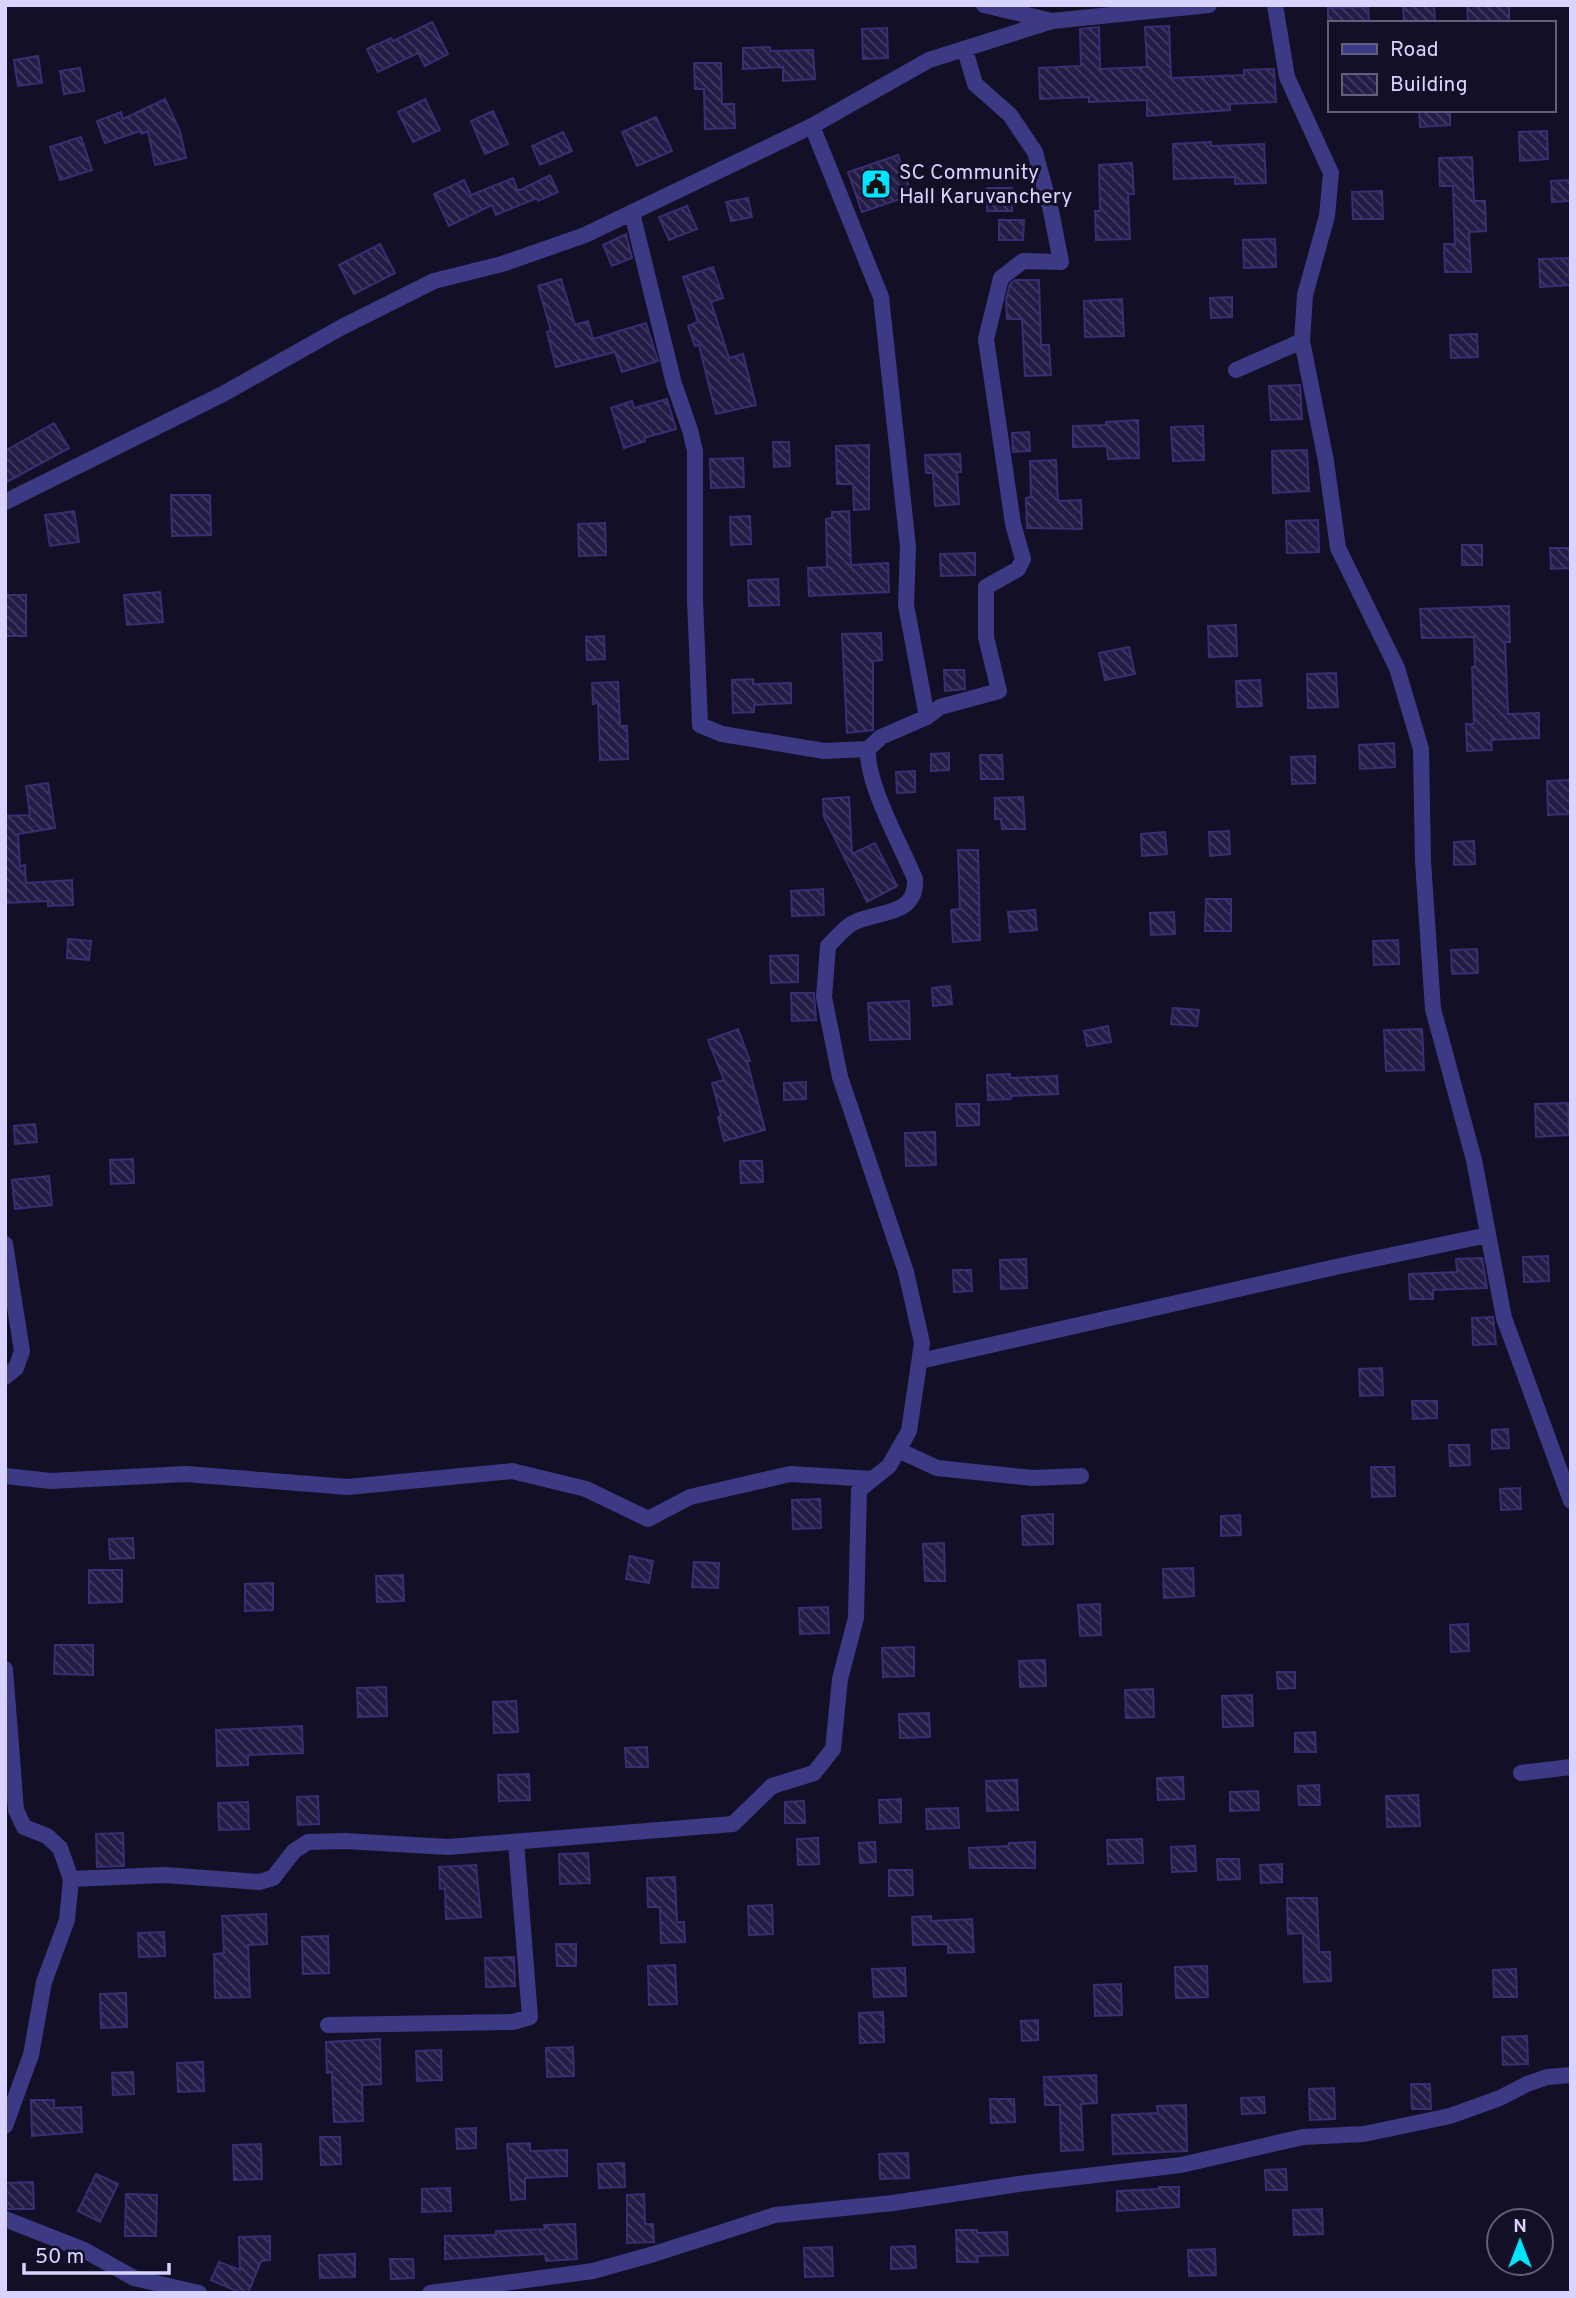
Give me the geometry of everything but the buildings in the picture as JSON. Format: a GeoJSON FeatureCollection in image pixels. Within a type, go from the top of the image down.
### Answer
{"type":"FeatureCollection","features":[{"type":"Feature","properties":{"kind":"street"},"geometry":{"type":"LineString","coordinates":[[984,5],[1058,15],[1209,5]]}},
{"type":"Feature","properties":{"kind":"street"},"geometry":{"type":"LineString","coordinates":[[1275,5],[1287,78],[1331,173],[1326,216],[1305,295],[1301,341],[1326,461],[1338,548],[1397,668],[1421,749],[1423,861],[1433,1009],[1474,1160],[1504,1318],[1571,1501]]}},
{"type":"Feature","properties":{"kind":"street"},"geometry":{"type":"LineString","coordinates":[[5,502],[223,394],[342,327],[434,282],[502,264],[586,235],[812,126],[929,60],[965,50],[1058,15]]}},
{"type":"Feature","properties":{"kind":"street"},"geometry":{"type":"LineString","coordinates":[[632,213],[674,384],[695,452],[695,599],[700,725],[722,734],[824,751],[868,749],[881,737],[927,717],[940,707],[999,691],[986,636],[986,587],[1018,569],[1023,559],[1013,524],[986,339],[1001,278],[1023,261],[1061,262],[1035,152],[1010,115],[975,84],[965,50]]}},
{"type":"Feature","properties":{"kind":"street"},"geometry":{"type":"LineString","coordinates":[[812,126],[881,297],[908,547],[906,605],[927,717]]}},
{"type":"Feature","properties":{"kind":"street"},"geometry":{"type":"LineString","coordinates":[[1236,370],[1301,341]]}},
{"type":"Feature","properties":{"kind":"street"},"geometry":{"type":"LineString","coordinates":[[71,1879],[165,1875],[259,1882],[273,1878],[294,1851],[308,1842],[345,1841],[448,1847],[733,1824],[772,1786],[814,1773],[833,1749],[840,1679],[856,1618],[859,1490],[888,1466],[909,1431],[922,1343],[906,1272],[840,1077],[824,997],[828,946],[852,924],[906,906],[916,892],[915,879],[883,809],[867,761],[868,749]]}},
{"type":"Feature","properties":{"kind":"street"},"geometry":{"type":"LineString","coordinates":[[919,1361],[1488,1235]]}},
{"type":"Feature","properties":{"kind":"street"},"geometry":{"type":"LineString","coordinates":[[5,1244],[22,1351],[16,1368],[5,1377]]}},
{"type":"Feature","properties":{"kind":"street"},"geometry":{"type":"LineString","coordinates":[[898,1450],[937,1468],[1033,1478],[1081,1476]]}},
{"type":"Feature","properties":{"kind":"street"},"geometry":{"type":"LineString","coordinates":[[5,1476],[51,1480],[186,1474],[348,1487],[512,1471],[586,1489],[648,1519],[690,1497],[790,1474],[872,1479]]}},
{"type":"Feature","properties":{"kind":"street"},"geometry":{"type":"LineString","coordinates":[[5,1669],[16,1810],[24,1828],[47,1836],[60,1848],[71,1879],[67,1920],[44,1982],[31,2055],[5,2126]]}},
{"type":"Feature","properties":{"kind":"street"},"geometry":{"type":"LineString","coordinates":[[1521,1773],[1571,1767]]}},
{"type":"Feature","properties":{"kind":"street"},"geometry":{"type":"LineString","coordinates":[[328,2025],[513,2022],[530,2017],[516,1842]]}},
{"type":"Feature","properties":{"kind":"street"},"geometry":{"type":"LineString","coordinates":[[430,2293],[593,2271],[654,2255],[775,2215],[893,2203],[1026,2183],[1181,2165],[1303,2137],[1364,2134],[1450,2116],[1547,2077],[1571,2075]]}},
{"type":"Feature","properties":{"kind":"street"},"geometry":{"type":"LineString","coordinates":[[5,2219],[84,2250],[133,2286],[200,2293]]}},
{"type":"Feature","properties":{"kind":"place","name":"SC Community Hall Karuvanchery"},"geometry":{"type":"Point","coordinates":[876,184]}}]}
